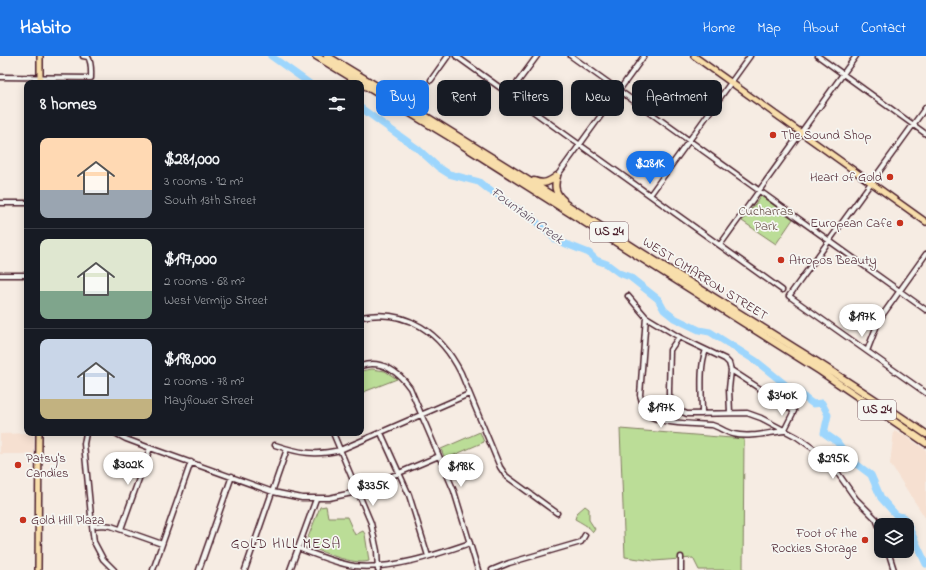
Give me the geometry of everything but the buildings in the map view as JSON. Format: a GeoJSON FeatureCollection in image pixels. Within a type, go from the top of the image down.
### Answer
{"type":"FeatureCollection","features":[{"type":"Feature","properties":{"kind":"highway","name":"WEST CIMARRON STREET"},"geometry":{"type":"LineString","coordinates":[[316,56],[356,80]]}},
{"type":"Feature","properties":{"kind":"highway","name":"WEST CIMARRON STREET"},"geometry":{"type":"LineString","coordinates":[[327,56],[580,213],[877,401],[926,434]]}},
{"type":"Feature","properties":{"kind":"highway","name":"WEST CIMARRON STREET"},"geometry":{"type":"LineString","coordinates":[[364,85],[448,136],[813,367],[926,444]]}},
{"type":"Feature","properties":{"kind":"highway"},"geometry":{"type":"LineString","coordinates":[[511,170],[540,184],[547,183],[558,176]]}},
{"type":"Feature","properties":{"kind":"highway"},"geometry":{"type":"LineString","coordinates":[[558,176],[556,186],[557,194],[580,213]]}},
{"type":"Feature","properties":{"kind":"main road"},"geometry":{"type":"LineString","coordinates":[[40,56],[40,77]]}},
{"type":"Feature","properties":{"kind":"main road"},"geometry":{"type":"LineString","coordinates":[[694,56],[926,222]]}},
{"type":"Feature","properties":{"kind":"main road"},"geometry":{"type":"LineString","coordinates":[[38,436],[38,570]]}},
{"type":"Feature","properties":{"kind":"street"},"geometry":{"type":"LineString","coordinates":[[0,77],[91,78],[90,59],[83,56]]}},
{"type":"Feature","properties":{"kind":"street"},"geometry":{"type":"LineString","coordinates":[[431,80],[448,56]]}},
{"type":"Feature","properties":{"kind":"street"},"geometry":{"type":"LineString","coordinates":[[456,56],[499,87]]}},
{"type":"Feature","properties":{"kind":"street"},"geometry":{"type":"LineString","coordinates":[[519,80],[537,56]]}},
{"type":"Feature","properties":{"kind":"street"},"geometry":{"type":"LineString","coordinates":[[571,56],[604,80]]}},
{"type":"Feature","properties":{"kind":"street"},"geometry":{"type":"LineString","coordinates":[[624,84],[644,56]]}},
{"type":"Feature","properties":{"kind":"street"},"geometry":{"type":"LineString","coordinates":[[650,195],[750,56]]}},
{"type":"Feature","properties":{"kind":"street"},"geometry":{"type":"LineString","coordinates":[[818,56],[926,134]]}},
{"type":"Feature","properties":{"kind":"street"},"geometry":{"type":"LineString","coordinates":[[720,245],[856,56]]}},
{"type":"Feature","properties":{"kind":"street"},"geometry":{"type":"LineString","coordinates":[[624,94],[926,310]]}},
{"type":"Feature","properties":{"kind":"street"},"geometry":{"type":"LineString","coordinates":[[926,107],[789,296],[926,393]]}},
{"type":"Feature","properties":{"kind":"street"},"geometry":{"type":"LineString","coordinates":[[540,116],[782,290]]}},
{"type":"Feature","properties":{"kind":"street"},"geometry":{"type":"LineString","coordinates":[[558,176],[601,116]]}},
{"type":"Feature","properties":{"kind":"street"},"geometry":{"type":"LineString","coordinates":[[0,203],[24,203]]}},
{"type":"Feature","properties":{"kind":"street"},"geometry":{"type":"LineString","coordinates":[[867,351],[879,320],[926,254]]}},
{"type":"Feature","properties":{"kind":"street"},"geometry":{"type":"LineString","coordinates":[[0,275],[24,275]]}},
{"type":"Feature","properties":{"kind":"street"},"geometry":{"type":"LineString","coordinates":[[628,296],[646,317],[679,337],[725,359],[731,370],[729,389],[730,413]]}},
{"type":"Feature","properties":{"kind":"street"},"geometry":{"type":"LineString","coordinates":[[364,316],[372,315],[393,316],[414,323],[430,332],[445,346],[454,360],[500,467],[506,476],[557,513]]}},
{"type":"Feature","properties":{"kind":"street"},"geometry":{"type":"LineString","coordinates":[[646,317],[640,395],[642,403],[650,416],[664,422],[712,425],[730,433],[742,436],[784,431]]}},
{"type":"Feature","properties":{"kind":"street"},"geometry":{"type":"LineString","coordinates":[[679,337],[670,350],[669,395],[677,409],[687,414],[747,413],[761,418],[797,437],[825,457],[856,499],[875,518]]}},
{"type":"Feature","properties":{"kind":"street"},"geometry":{"type":"LineString","coordinates":[[702,414],[703,363],[706,350]]}},
{"type":"Feature","properties":{"kind":"street"},"geometry":{"type":"LineString","coordinates":[[364,365],[378,364],[395,371],[403,378],[410,388],[454,491],[478,570]]}},
{"type":"Feature","properties":{"kind":"street"},"geometry":{"type":"LineString","coordinates":[[731,370],[794,411],[784,431]]}},
{"type":"Feature","properties":{"kind":"street"},"geometry":{"type":"LineString","coordinates":[[276,445],[302,453],[317,454],[340,450],[469,394]]}},
{"type":"Feature","properties":{"kind":"street"},"geometry":{"type":"LineString","coordinates":[[381,432],[415,513],[428,556]]}},
{"type":"Feature","properties":{"kind":"street"},"geometry":{"type":"LineString","coordinates":[[85,436],[84,444],[94,542],[99,554],[114,570]]}},
{"type":"Feature","properties":{"kind":"street"},"geometry":{"type":"LineString","coordinates":[[120,436],[273,492],[293,497],[316,499],[340,496],[358,491],[439,456]]}},
{"type":"Feature","properties":{"kind":"street"},"geometry":{"type":"LineString","coordinates":[[334,436],[373,529],[378,568]]}},
{"type":"Feature","properties":{"kind":"street"},"geometry":{"type":"LineString","coordinates":[[121,529],[150,448]]}},
{"type":"Feature","properties":{"kind":"street"},"geometry":{"type":"LineString","coordinates":[[244,570],[273,492],[287,449]]}},
{"type":"Feature","properties":{"kind":"street"},"geometry":{"type":"LineString","coordinates":[[153,570],[191,462]]}},
{"type":"Feature","properties":{"kind":"street"},"geometry":{"type":"LineString","coordinates":[[199,570],[232,476]]}},
{"type":"Feature","properties":{"kind":"street"},"geometry":{"type":"LineString","coordinates":[[290,570],[316,499]]}},
{"type":"Feature","properties":{"kind":"street"},"geometry":{"type":"LineString","coordinates":[[92,526],[103,525],[121,529],[162,544]]}},
{"type":"Feature","properties":{"kind":"street"},"geometry":{"type":"LineString","coordinates":[[492,570],[509,563],[581,542],[585,535]]}},
{"type":"Feature","properties":{"kind":"street"},"geometry":{"type":"LineString","coordinates":[[298,548],[344,564],[378,568],[401,564],[470,543]]}},
{"type":"Feature","properties":{"kind":"street"},"geometry":{"type":"LineString","coordinates":[[681,557],[681,570]]}},
{"type":"Feature","properties":{"kind":"street"},"geometry":{"type":"LineString","coordinates":[[890,558],[894,570]]}},
{"type":"Feature","properties":{"kind":"shaded area"},"geometry":{"type":"Polygon","coordinates":[[[894,431],[905,436],[926,450],[926,519],[890,464],[894,431]]]}},
{"type":"Feature","properties":{"kind":"shaded area"},"geometry":{"type":"Polygon","coordinates":[[[24,433],[24,436],[34,436],[34,454],[0,454],[0,434],[24,433]]]}},
{"type":"Feature","properties":{"kind":"green space","name":"Cucharras Park"},"geometry":{"type":"Polygon","coordinates":[[[761,196],[793,219],[776,244],[742,221],[761,196]]]}},
{"type":"Feature","properties":{"kind":"green space"},"geometry":{"type":"Polygon","coordinates":[[[372,369],[385,371],[397,379],[364,392],[364,370],[372,369]]]}},
{"type":"Feature","properties":{"kind":"green space"},"geometry":{"type":"Polygon","coordinates":[[[620,429],[744,439],[743,570],[699,570],[693,558],[654,561],[625,557],[620,429]]]}},
{"type":"Feature","properties":{"kind":"green space"},"geometry":{"type":"Polygon","coordinates":[[[480,432],[484,442],[445,459],[441,449],[480,432]]]}},
{"type":"Feature","properties":{"kind":"green space"},"geometry":{"type":"Polygon","coordinates":[[[326,506],[328,517],[347,517],[355,535],[363,531],[365,534],[369,561],[363,562],[346,560],[305,545],[320,507],[326,506]]]}},
{"type":"Feature","properties":{"kind":"green space"},"geometry":{"type":"Polygon","coordinates":[[[585,506],[589,509],[589,520],[595,529],[593,532],[587,526],[575,519],[577,513],[585,506]]]}},
{"type":"Feature","properties":{"kind":"waterway","name":"Fountain Creek"},"geometry":{"type":"LineString","coordinates":[[271,56],[305,80]]}},
{"type":"Feature","properties":{"kind":"waterway","name":"Fountain Creek"},"geometry":{"type":"LineString","coordinates":[[364,110],[418,149],[438,167],[449,174],[479,182],[532,218],[556,240],[589,253],[596,260],[607,264],[619,273],[630,277],[658,299],[664,310],[674,318],[699,330],[710,332],[756,361],[787,386],[798,390],[813,404],[822,403],[828,415],[824,433],[837,442],[851,460],[871,475],[881,498],[897,516],[904,517],[926,564]]}},
{"type":"Feature","properties":{"kind":"place","name":"The Sound Shop"},"geometry":{"type":"Point","coordinates":[773,135]}},
{"type":"Feature","properties":{"kind":"place","name":"Heart of Gold"},"geometry":{"type":"Point","coordinates":[890,177]}},
{"type":"Feature","properties":{"kind":"place","name":"European Cafe"},"geometry":{"type":"Point","coordinates":[900,223]}},
{"type":"Feature","properties":{"kind":"place","name":"Atropos Beauty"},"geometry":{"type":"Point","coordinates":[781,260]}},
{"type":"Feature","properties":{"kind":"place","name":"Patsy's Candies"},"geometry":{"type":"Point","coordinates":[18,465]}},
{"type":"Feature","properties":{"kind":"place","name":"Gold Hill Plaza"},"geometry":{"type":"Point","coordinates":[23,520]}},
{"type":"Feature","properties":{"kind":"place","name":"Foot of the Rockies Storage"},"geometry":{"type":"Point","coordinates":[865,540]}},
{"type":"Feature","properties":{"kind":"district","name":"GOLD HILL MESA"},"geometry":{"type":"Point","coordinates":[286,544]}}]}
